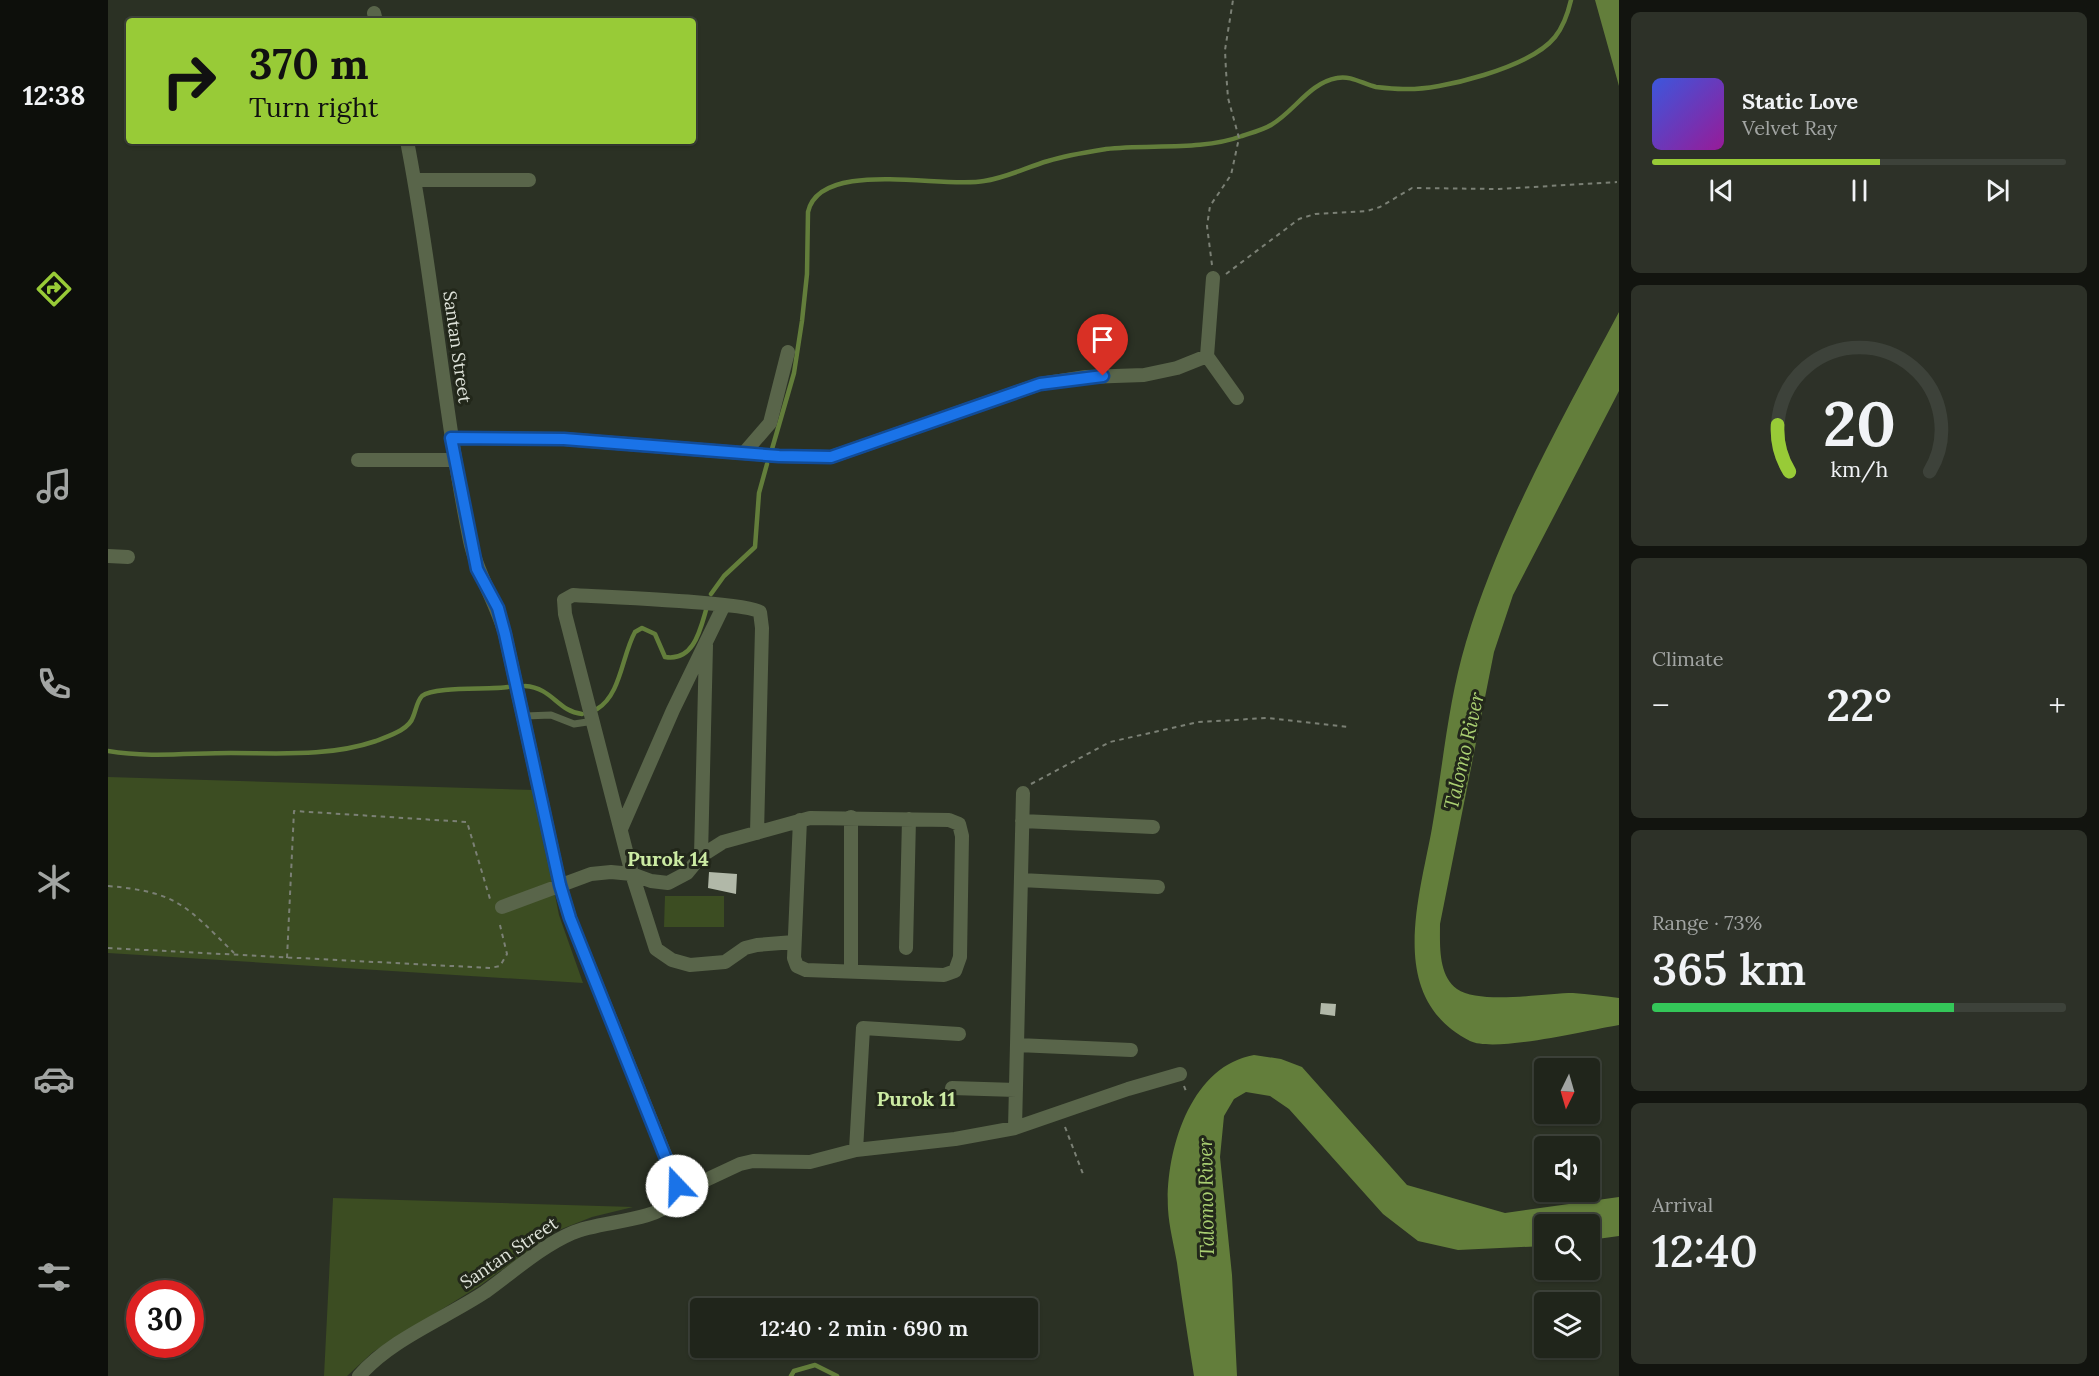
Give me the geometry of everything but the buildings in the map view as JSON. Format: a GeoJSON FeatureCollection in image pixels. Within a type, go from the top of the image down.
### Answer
{"type":"FeatureCollection","features":[{"type":"Feature","properties":{"kind":"street","name":"Santan Street"},"geometry":{"type":"LineString","coordinates":[[359,1376],[380,1357],[486,1291],[535,1254],[570,1233],[588,1226],[659,1211],[675,1200],[678,1193],[674,1177],[585,955],[560,885],[525,716],[498,608],[475,560],[451,438],[415,180],[408,144]]}},
{"type":"Feature","properties":{"kind":"street"},"geometry":{"type":"LineString","coordinates":[[415,180],[529,180]]}},
{"type":"Feature","properties":{"kind":"street"},"geometry":{"type":"LineString","coordinates":[[1213,278],[1207,356],[1237,398]]}},
{"type":"Feature","properties":{"kind":"street"},"geometry":{"type":"LineString","coordinates":[[744,453],[770,423],[788,352]]}},
{"type":"Feature","properties":{"kind":"street"},"geometry":{"type":"LineString","coordinates":[[451,438],[564,439],[744,453],[831,457],[1040,384],[1069,379],[1144,375],[1178,368],[1207,356]]}},
{"type":"Feature","properties":{"kind":"street"},"geometry":{"type":"LineString","coordinates":[[358,460],[455,460]]}},
{"type":"Feature","properties":{"kind":"street"},"geometry":{"type":"LineString","coordinates":[[108,556],[128,557]]}},
{"type":"Feature","properties":{"kind":"street"},"geometry":{"type":"LineString","coordinates":[[757,833],[762,616],[757,610],[724,605],[573,596],[564,600],[565,614],[632,874],[650,937],[656,949],[672,960],[690,965],[725,962],[745,948],[794,942]]}},
{"type":"Feature","properties":{"kind":"street"},"geometry":{"type":"LineString","coordinates":[[621,829],[724,605]]}},
{"type":"Feature","properties":{"kind":"street"},"geometry":{"type":"LineString","coordinates":[[701,856],[706,640]]}},
{"type":"Feature","properties":{"kind":"street"},"geometry":{"type":"LineString","coordinates":[[1014,1128],[1023,793]]}},
{"type":"Feature","properties":{"kind":"street"},"geometry":{"type":"LineString","coordinates":[[502,907],[591,874],[611,872],[632,874],[659,883],[668,883],[687,873],[701,856],[723,842],[787,826],[800,820],[851,817],[949,820],[959,824],[962,829],[959,965],[955,971],[944,975],[800,968],[795,963],[794,942],[800,820]]}},
{"type":"Feature","properties":{"kind":"street"},"geometry":{"type":"LineString","coordinates":[[851,817],[851,971]]}},
{"type":"Feature","properties":{"kind":"street"},"geometry":{"type":"LineString","coordinates":[[906,948],[909,819]]}},
{"type":"Feature","properties":{"kind":"street"},"geometry":{"type":"LineString","coordinates":[[1022,821],[1153,827]]}},
{"type":"Feature","properties":{"kind":"street"},"geometry":{"type":"LineString","coordinates":[[1021,880],[1158,887]]}},
{"type":"Feature","properties":{"kind":"street"},"geometry":{"type":"LineString","coordinates":[[856,1150],[863,1028],[959,1034]]}},
{"type":"Feature","properties":{"kind":"street"},"geometry":{"type":"LineString","coordinates":[[1017,1045],[1131,1050]]}},
{"type":"Feature","properties":{"kind":"street"},"geometry":{"type":"LineString","coordinates":[[678,1193],[740,1164],[753,1161],[810,1162],[856,1150],[955,1139],[1014,1128],[1128,1089],[1180,1074]]}},
{"type":"Feature","properties":{"kind":"street"},"geometry":{"type":"LineString","coordinates":[[952,1088],[1016,1090]]}},
{"type":"Feature","properties":{"kind":"lane"},"geometry":{"type":"LineString","coordinates":[[525,716],[550,715],[574,724],[594,721]]}},
{"type":"Feature","properties":{"kind":"path"},"geometry":{"type":"LineString","coordinates":[[1233,0],[1226,41],[1226,71],[1228,98],[1239,138],[1231,175],[1210,206],[1207,226],[1213,278],[1224,275],[1245,262],[1299,219],[1315,214],[1367,211],[1380,207],[1412,188],[1499,189],[1617,182]]}},
{"type":"Feature","properties":{"kind":"path"},"geometry":{"type":"LineString","coordinates":[[1023,793],[1030,785],[1043,777],[1110,742],[1128,736],[1198,722],[1236,718],[1267,718],[1349,727]]}},
{"type":"Feature","properties":{"kind":"path"},"geometry":{"type":"LineString","coordinates":[[108,948],[234,953],[286,958],[500,966],[507,954],[499,921],[502,907],[490,898],[467,822],[294,811],[286,958]]}},
{"type":"Feature","properties":{"kind":"path"},"geometry":{"type":"LineString","coordinates":[[108,886],[143,890],[178,901],[234,953]]}},
{"type":"Feature","properties":{"kind":"path"},"geometry":{"type":"LineString","coordinates":[[1060,1114],[1083,1174]]}},
{"type":"Feature","properties":{"kind":"shaded area"},"geometry":{"type":"Polygon","coordinates":[[[108,777],[534,790],[559,915],[583,983],[108,953],[108,777]]]}},
{"type":"Feature","properties":{"kind":"shaded area"},"geometry":{"type":"Polygon","coordinates":[[[665,896],[724,896],[724,927],[664,927],[665,896]]]}},
{"type":"Feature","properties":{"kind":"shaded area"},"geometry":{"type":"Polygon","coordinates":[[[333,1198],[633,1207],[592,1217],[554,1232],[481,1285],[373,1352],[347,1376],[324,1376],[333,1198]]]}},
{"type":"Feature","properties":{"kind":"water"},"geometry":{"type":"Polygon","coordinates":[[[1595,0],[1619,0],[1619,86],[1595,0]]]}},
{"type":"Feature","properties":{"kind":"water","name":"Talomo River"},"geometry":{"type":"Polygon","coordinates":[[[1619,312],[1619,391],[1513,595],[1494,652],[1440,924],[1440,950],[1446,976],[1457,989],[1467,994],[1513,997],[1573,993],[1619,998],[1619,1025],[1520,1043],[1482,1044],[1470,1041],[1444,1022],[1427,1000],[1418,974],[1415,945],[1416,916],[1450,711],[1466,642],[1497,557],[1534,474],[1619,312]]]}},
{"type":"Feature","properties":{"kind":"water","name":"Talomo River"},"geometry":{"type":"Polygon","coordinates":[[[1254,1055],[1281,1059],[1302,1067],[1407,1185],[1505,1213],[1583,1202],[1600,1202],[1600,1200],[1619,1197],[1619,1236],[1600,1239],[1600,1214],[1534,1214],[1534,1247],[1458,1250],[1418,1241],[1383,1214],[1289,1109],[1270,1096],[1246,1092],[1234,1099],[1224,1116],[1220,1157],[1232,1275],[1237,1376],[1194,1376],[1170,1229],[1168,1186],[1177,1138],[1186,1115],[1198,1094],[1213,1076],[1232,1062],[1254,1055]]]}},
{"type":"Feature","properties":{"kind":"waterway"},"geometry":{"type":"LineString","coordinates":[[772,449],[794,373],[807,274],[808,212],[817,195],[835,186],[858,181],[885,179],[984,181],[1040,163],[1092,151],[1210,144],[1226,141],[1271,125],[1318,85],[1342,77],[1376,87],[1400,89],[1419,89],[1461,81],[1506,67],[1543,48],[1560,29],[1571,0]]}},
{"type":"Feature","properties":{"kind":"waterway"},"geometry":{"type":"LineString","coordinates":[[711,594],[724,576],[755,547],[759,493],[767,464]]}},
{"type":"Feature","properties":{"kind":"waterway"},"geometry":{"type":"LineString","coordinates":[[597,709],[605,703],[616,685],[635,632],[642,628],[655,634],[665,657],[682,655],[694,643],[706,610]]}},
{"type":"Feature","properties":{"kind":"waterway"},"geometry":{"type":"LineString","coordinates":[[525,686],[542,691],[566,709],[582,714]]}},
{"type":"Feature","properties":{"kind":"waterway"},"geometry":{"type":"LineString","coordinates":[[108,751],[170,755],[304,753],[340,750],[376,741],[403,729],[411,722],[420,698],[428,693],[508,687]]}},
{"type":"Feature","properties":{"kind":"waterway"},"geometry":{"type":"LineString","coordinates":[[791,1376],[794,1371],[815,1365],[837,1376]]}},
{"type":"Feature","properties":{"kind":"district","name":"Purok 14"},"geometry":{"type":"Point","coordinates":[668,859]}},
{"type":"Feature","properties":{"kind":"district","name":"Purok 11"},"geometry":{"type":"Point","coordinates":[916,1099]}},
{"type":"Feature","properties":{"kind":"route"},"geometry":{"type":"LineString","coordinates":[[677,1186],[570,918],[560,885],[525,716],[505,634],[498,608],[477,569],[470,543],[451,438],[564,439],[805,458],[831,457],[1040,384],[1103,376]]}}]}
